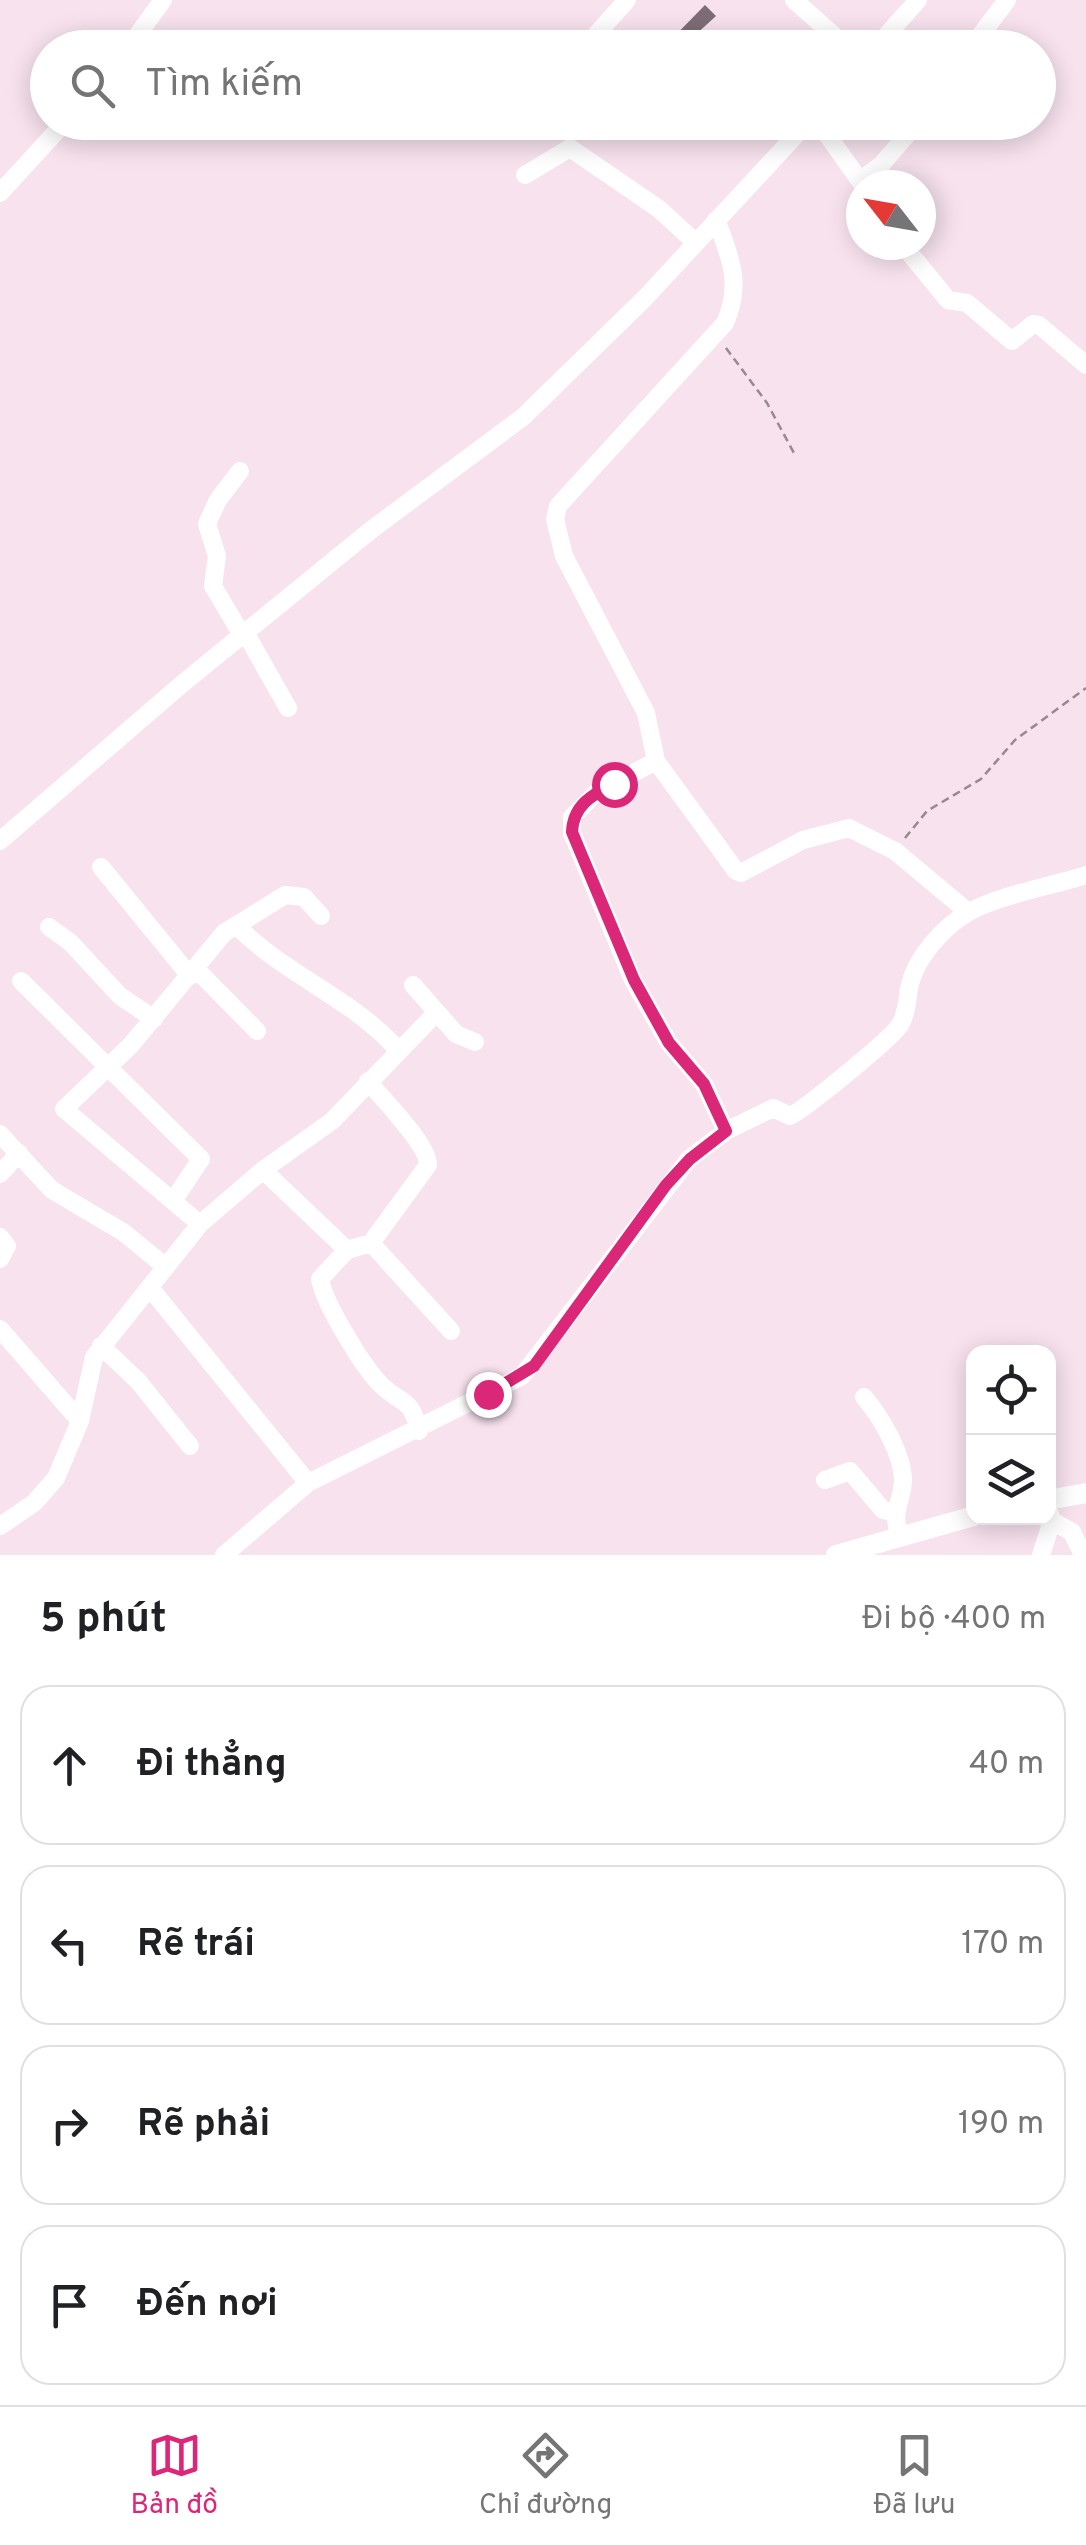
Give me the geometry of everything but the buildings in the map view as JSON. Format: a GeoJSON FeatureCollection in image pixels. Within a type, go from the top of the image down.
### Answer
{"type":"FeatureCollection","features":[{"type":"Feature","properties":{"kind":"main road"},"geometry":{"type":"LineString","coordinates":[[1056,1506],[1086,1493]]}},
{"type":"Feature","properties":{"kind":"main road"},"geometry":{"type":"LineString","coordinates":[[836,1555],[966,1518]]}},
{"type":"Feature","properties":{"kind":"street"},"geometry":{"type":"LineString","coordinates":[[141,30],[163,0]]}},
{"type":"Feature","properties":{"kind":"street"},"geometry":{"type":"LineString","coordinates":[[600,30],[627,0]]}},
{"type":"Feature","properties":{"kind":"street"},"geometry":{"type":"LineString","coordinates":[[794,0],[828,30]]}},
{"type":"Feature","properties":{"kind":"street"},"geometry":{"type":"LineString","coordinates":[[891,30],[918,0]]}},
{"type":"Feature","properties":{"kind":"street"},"geometry":{"type":"LineString","coordinates":[[985,30],[1008,0]]}},
{"type":"Feature","properties":{"kind":"street"},"geometry":{"type":"LineString","coordinates":[[0,194],[50,140]]}},
{"type":"Feature","properties":{"kind":"street"},"geometry":{"type":"LineString","coordinates":[[0,841],[371,530],[524,417],[631,312],[791,140]]}},
{"type":"Feature","properties":{"kind":"street"},"geometry":{"type":"LineString","coordinates":[[831,140],[853,170]]}},
{"type":"Feature","properties":{"kind":"street"},"geometry":{"type":"LineString","coordinates":[[875,170],[903,140]]}},
{"type":"Feature","properties":{"kind":"street"},"geometry":{"type":"LineString","coordinates":[[525,176],[570,148],[659,209],[695,242]]}},
{"type":"Feature","properties":{"kind":"street"},"geometry":{"type":"LineString","coordinates":[[716,220],[728,249],[736,299],[716,335],[555,512],[557,535],[572,577],[652,728],[656,761],[736,871],[741,873],[802,840],[838,829],[868,835],[896,852],[968,912]]}},
{"type":"Feature","properties":{"kind":"street"},"geometry":{"type":"LineString","coordinates":[[915,260],[948,300],[968,303],[1012,342],[1033,324],[1038,325],[1086,365]]}},
{"type":"Feature","properties":{"kind":"street"},"geometry":{"type":"LineString","coordinates":[[240,471],[218,500],[208,524],[218,556],[213,586],[288,708]]}},
{"type":"Feature","properties":{"kind":"street"},"geometry":{"type":"LineString","coordinates":[[656,761],[596,793],[572,818],[572,832],[634,980],[669,1043],[704,1084],[726,1131]]}},
{"type":"Feature","properties":{"kind":"street"},"geometry":{"type":"LineString","coordinates":[[102,867],[193,973],[257,1031]]}},
{"type":"Feature","properties":{"kind":"street"},"geometry":{"type":"LineString","coordinates":[[224,1555],[308,1482],[420,1431],[534,1366],[666,1185],[690,1159],[726,1131],[773,1108],[790,1116],[804,1110],[833,1081],[888,1039],[906,1014],[915,969],[928,948],[968,912],[1086,874]]}},
{"type":"Feature","properties":{"kind":"street"},"geometry":{"type":"LineString","coordinates":[[200,1224],[64,1109],[154,1019],[224,933],[285,894],[304,896],[321,916]]}},
{"type":"Feature","properties":{"kind":"street"},"geometry":{"type":"LineString","coordinates":[[236,925],[260,950],[380,1029],[398,1051]]}},
{"type":"Feature","properties":{"kind":"street"},"geometry":{"type":"LineString","coordinates":[[48,928],[70,942],[120,996],[154,1019]]}},
{"type":"Feature","properties":{"kind":"street"},"geometry":{"type":"LineString","coordinates":[[21,981],[201,1159],[172,1200]]}},
{"type":"Feature","properties":{"kind":"street"},"geometry":{"type":"LineString","coordinates":[[413,985],[456,1034],[475,1042]]}},
{"type":"Feature","properties":{"kind":"street"},"geometry":{"type":"LineString","coordinates":[[0,1526],[34,1503],[56,1478],[80,1421],[88,1377],[101,1346],[152,1288],[200,1224],[262,1170],[311,1138],[436,1013]]}},
{"type":"Feature","properties":{"kind":"street"},"geometry":{"type":"LineString","coordinates":[[368,1081],[428,1156],[428,1165],[370,1243],[347,1250],[320,1278],[322,1290],[376,1380],[414,1410],[420,1431]]}},
{"type":"Feature","properties":{"kind":"street"},"geometry":{"type":"LineString","coordinates":[[0,1134],[52,1190],[124,1232],[166,1267]]}},
{"type":"Feature","properties":{"kind":"street"},"geometry":{"type":"LineString","coordinates":[[0,1174],[19,1152]]}},
{"type":"Feature","properties":{"kind":"street"},"geometry":{"type":"LineString","coordinates":[[262,1170],[347,1250]]}},
{"type":"Feature","properties":{"kind":"street"},"geometry":{"type":"LineString","coordinates":[[0,1237],[7,1246],[0,1260]]}},
{"type":"Feature","properties":{"kind":"street"},"geometry":{"type":"LineString","coordinates":[[370,1243],[452,1331]]}},
{"type":"Feature","properties":{"kind":"street"},"geometry":{"type":"LineString","coordinates":[[152,1288],[308,1482]]}},
{"type":"Feature","properties":{"kind":"street"},"geometry":{"type":"LineString","coordinates":[[4,1340],[80,1421]]}},
{"type":"Feature","properties":{"kind":"street"},"geometry":{"type":"LineString","coordinates":[[101,1346],[138,1382],[190,1446]]}},
{"type":"Feature","properties":{"kind":"street"},"geometry":{"type":"LineString","coordinates":[[864,1398],[899,1464],[903,1481],[893,1512],[899,1535]]}},
{"type":"Feature","properties":{"kind":"street"},"geometry":{"type":"LineString","coordinates":[[825,1480],[850,1472],[883,1510],[893,1512]]}},
{"type":"Feature","properties":{"kind":"street"},"geometry":{"type":"LineString","coordinates":[[1056,1515],[1072,1532],[1083,1555]]}},
{"type":"Feature","properties":{"kind":"street"},"geometry":{"type":"LineString","coordinates":[[1041,1555],[1047,1525]]}},
{"type":"Feature","properties":{"kind":"path"},"geometry":{"type":"LineString","coordinates":[[716,335],[767,402],[795,455]]}},
{"type":"Feature","properties":{"kind":"path"},"geometry":{"type":"LineString","coordinates":[[896,852],[927,811],[981,779],[1015,740],[1086,688]]}},
{"type":"Feature","properties":{"kind":"route"},"geometry":{"type":"LineString","coordinates":[[488,1394],[534,1366],[571,1310],[620,1253],[633,1228],[666,1185],[690,1159],[726,1131],[704,1084],[669,1043],[634,980],[572,832],[572,818],[579,807],[614,784]]}}]}
